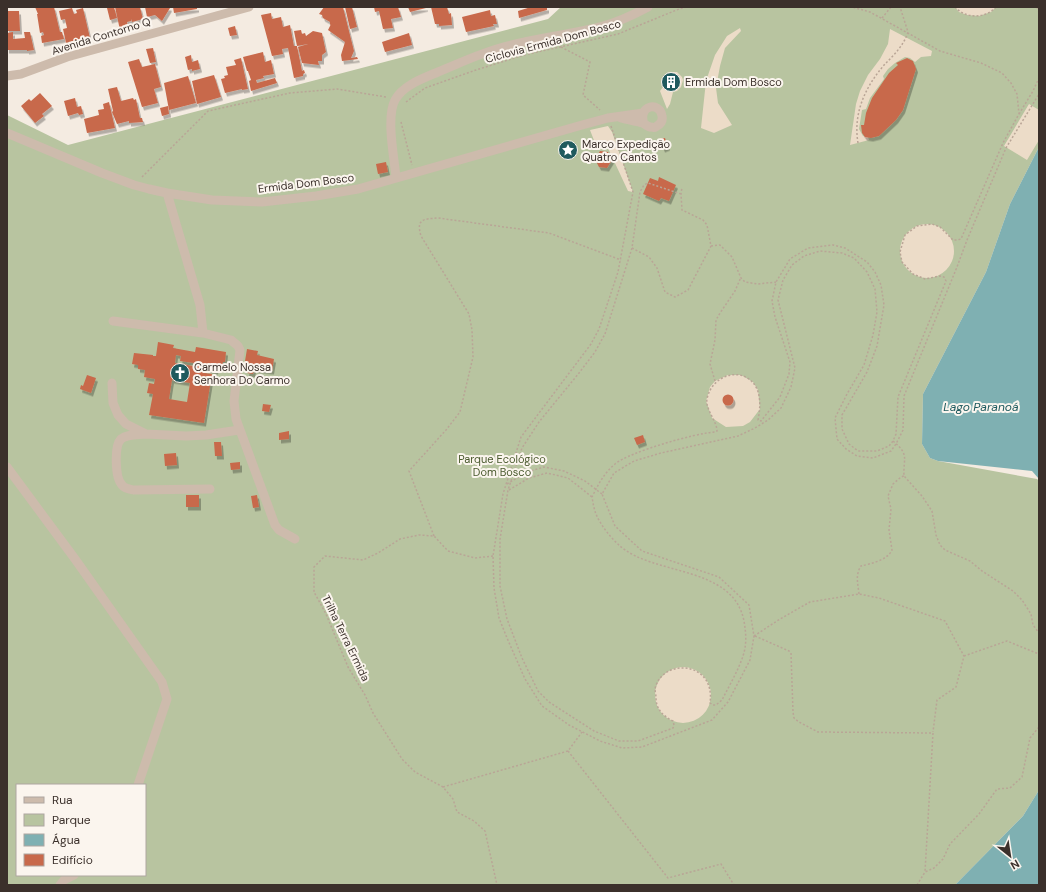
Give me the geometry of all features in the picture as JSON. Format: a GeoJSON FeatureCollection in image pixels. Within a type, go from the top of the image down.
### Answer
{"type":"FeatureCollection","features":[{"type":"Feature","properties":{"kind":"street","name":"Avenida Contorno Q"},"geometry":{"type":"LineString","coordinates":[[7,76],[21,74],[67,57],[249,7]]}},
{"type":"Feature","properties":{"kind":"street"},"geometry":{"type":"LineString","coordinates":[[396,177],[391,125],[393,105],[396,98],[405,89],[419,80],[492,50],[622,21],[648,7]]}},
{"type":"Feature","properties":{"kind":"street"},"geometry":{"type":"LineString","coordinates":[[612,117],[655,128],[660,125],[663,120],[662,113],[653,107],[647,108],[643,113],[642,118],[644,124]]}},
{"type":"Feature","properties":{"kind":"street","name":"Ermida Dom Bosco"},"geometry":{"type":"LineString","coordinates":[[7,133],[134,185],[167,194],[212,200],[262,202],[316,196],[358,189],[612,117],[643,113]]}},
{"type":"Feature","properties":{"kind":"street"},"geometry":{"type":"LineString","coordinates":[[167,194],[200,305],[202,333]]}},
{"type":"Feature","properties":{"kind":"street"},"geometry":{"type":"LineString","coordinates":[[113,321],[202,333],[231,340],[238,346],[240,350],[234,401],[239,430],[275,524],[279,530],[295,539]]}},
{"type":"Feature","properties":{"kind":"street"},"geometry":{"type":"LineString","coordinates":[[112,383],[113,403],[118,415],[126,424],[146,434]]}},
{"type":"Feature","properties":{"kind":"street"},"geometry":{"type":"LineString","coordinates":[[210,489],[127,489],[122,486],[117,475],[117,452],[119,442],[125,437],[146,434],[186,436],[206,435],[239,430]]}},
{"type":"Feature","properties":{"kind":"street"},"geometry":{"type":"LineString","coordinates":[[7,467],[75,559],[162,682],[167,699],[138,784]]}},
{"type":"Feature","properties":{"kind":"street"},"geometry":{"type":"LineString","coordinates":[[60,885],[64,880],[72,876]]}},
{"type":"Feature","properties":{"kind":"path","name":"Ciclovia Ermida Dom Bosco"},"geometry":{"type":"LineString","coordinates":[[404,103],[425,88],[476,70],[524,55],[618,34],[687,7]]}},
{"type":"Feature","properties":{"kind":"path"},"geometry":{"type":"LineString","coordinates":[[852,7],[870,12],[940,51],[981,63],[1002,73],[1011,83],[1017,94],[1019,114]]}},
{"type":"Feature","properties":{"kind":"path"},"geometry":{"type":"LineString","coordinates":[[882,18],[891,7]]}},
{"type":"Feature","properties":{"kind":"path"},"geometry":{"type":"LineString","coordinates":[[858,143],[856,125],[860,104],[872,80],[900,47],[908,32],[900,7]]}},
{"type":"Feature","properties":{"kind":"path"},"geometry":{"type":"LineString","coordinates":[[956,7],[959,12],[967,15],[979,16],[991,12],[996,7]]}},
{"type":"Feature","properties":{"kind":"path"},"geometry":{"type":"LineString","coordinates":[[1037,7],[1039,12]]}},
{"type":"Feature","properties":{"kind":"path"},"geometry":{"type":"LineString","coordinates":[[506,484],[527,472],[544,467],[564,471],[585,481],[602,494],[615,526],[642,551],[719,577],[749,605],[754,636],[750,660],[728,702],[712,720],[642,747],[622,748],[600,741],[569,725],[542,706],[524,679],[500,618],[494,588],[493,556],[506,484],[521,437],[591,344],[599,329],[618,272],[634,192],[612,117],[583,95],[590,62],[561,47]]}},
{"type":"Feature","properties":{"kind":"path"},"geometry":{"type":"LineString","coordinates":[[592,497],[600,481],[615,464],[623,459],[661,444],[717,431],[706,401],[710,387],[715,381],[728,375],[741,375],[753,382],[758,390],[760,409],[758,420],[761,421],[780,397],[789,374],[790,362],[775,317],[772,301],[776,282],[790,259],[808,248],[833,246],[846,248],[867,262],[875,272],[881,285],[884,305],[877,346],[867,372],[842,415],[842,429],[849,444],[858,451],[877,451],[889,446],[893,442],[896,434],[898,396],[946,281],[940,276],[925,279],[913,274],[902,262],[900,252],[905,235],[916,226],[932,224],[940,227],[953,240],[961,239],[1003,143],[1039,78]]}},
{"type":"Feature","properties":{"kind":"path"},"geometry":{"type":"LineString","coordinates":[[134,185],[208,111],[290,93],[337,89],[396,98]]}},
{"type":"Feature","properties":{"kind":"path"},"geometry":{"type":"LineString","coordinates":[[602,494],[614,473],[634,461],[661,453],[738,436],[762,424],[781,408],[791,387],[795,368],[778,300],[781,287],[783,280],[792,265],[804,256],[820,251],[842,253],[854,258],[867,272],[875,289],[877,312],[873,335],[864,365],[835,418],[837,439],[846,449],[857,456],[873,458],[891,451],[903,430],[904,396],[1006,148],[1039,94]]}},
{"type":"Feature","properties":{"kind":"path"},"geometry":{"type":"LineString","coordinates":[[400,116],[414,173]]}},
{"type":"Feature","properties":{"kind":"path"},"geometry":{"type":"LineString","coordinates":[[508,490],[529,478],[547,474],[568,478],[592,497],[597,515],[607,532],[621,546],[638,557],[712,581],[729,593],[742,610],[747,636],[743,657],[722,700],[716,705],[712,705],[710,703],[711,694],[705,677],[698,671],[687,667],[674,668],[662,676],[655,688],[656,705],[664,717],[673,721],[674,725],[672,728],[638,741],[619,741],[594,731],[549,702],[538,691],[522,658],[507,619],[500,586],[500,539],[508,490],[522,448],[539,422],[595,352],[605,334],[632,248],[640,192],[644,185],[648,183],[681,194]]}},
{"type":"Feature","properties":{"kind":"path"},"geometry":{"type":"LineString","coordinates":[[632,248],[649,258],[657,268],[665,292],[675,297],[688,290],[711,246],[707,225],[704,220],[682,210],[682,187]]}},
{"type":"Feature","properties":{"kind":"path"},"geometry":{"type":"LineString","coordinates":[[493,556],[475,558],[448,551],[434,536],[409,471],[460,412],[473,356],[473,340],[469,314],[421,236],[419,225],[425,219],[438,218],[549,233],[621,260]]}},
{"type":"Feature","properties":{"kind":"path"},"geometry":{"type":"LineString","coordinates":[[711,246],[720,245],[732,257],[741,277],[745,282],[762,284],[776,282]]}},
{"type":"Feature","properties":{"kind":"path"},"geometry":{"type":"LineString","coordinates":[[715,381],[710,364],[715,340],[716,320],[735,291],[741,277]]}},
{"type":"Feature","properties":{"kind":"path"},"geometry":{"type":"LineString","coordinates":[[893,442],[902,449],[906,458],[904,476],[922,496],[932,511],[936,535],[940,545],[945,550],[970,562],[982,572],[1013,591],[1022,600],[1031,614],[1033,625],[1039,633]]}},
{"type":"Feature","properties":{"kind":"path"},"geometry":{"type":"LineString","coordinates":[[859,594],[857,577],[858,570],[861,566],[889,556],[892,550],[889,530],[891,509],[888,496],[893,484],[904,476]]}},
{"type":"Feature","properties":{"kind":"path","name":"Trilha Terra Ermida"},"geometry":{"type":"LineString","coordinates":[[434,536],[419,535],[400,539],[378,553],[363,560],[325,556],[314,567],[314,592],[326,614],[348,667],[365,695],[373,713],[402,759],[416,772],[443,787],[454,799],[457,812],[474,821],[485,831],[497,885]]}},
{"type":"Feature","properties":{"kind":"path"},"geometry":{"type":"LineString","coordinates":[[754,636],[810,602],[859,594],[879,598],[945,622],[964,656],[956,687],[937,700],[933,733],[925,872],[917,885]]}},
{"type":"Feature","properties":{"kind":"path"},"geometry":{"type":"LineString","coordinates":[[754,636],[791,653],[793,712],[794,718],[799,722],[818,732],[933,733]]}},
{"type":"Feature","properties":{"kind":"path"},"geometry":{"type":"LineString","coordinates":[[964,656],[1007,641],[1039,654]]}},
{"type":"Feature","properties":{"kind":"path"},"geometry":{"type":"LineString","coordinates":[[925,872],[934,868],[943,859],[950,844],[979,814],[997,790],[1010,788],[1022,777],[1030,738],[1039,727]]}},
{"type":"Feature","properties":{"kind":"path"},"geometry":{"type":"LineString","coordinates":[[443,787],[568,751],[582,732]]}},
{"type":"Feature","properties":{"kind":"path"},"geometry":{"type":"LineString","coordinates":[[568,751],[668,878],[721,864],[734,885]]}},
{"type":"Feature","properties":{"kind":"green space","name":"Parque Ecológico Dom Bosco"},"geometry":{"type":"Polygon","coordinates":[[[561,7],[1039,7],[1039,147],[1010,204],[986,272],[923,394],[922,444],[930,458],[938,461],[1037,479],[1039,481],[1039,790],[1023,816],[955,885],[7,885],[7,115],[68,145],[548,19],[561,7]]]}},
{"type":"Feature","properties":{"kind":"shaded area"},"geometry":{"type":"Polygon","coordinates":[[[955,7],[996,7],[991,12],[979,16],[967,15],[959,12],[955,7]]]}},
{"type":"Feature","properties":{"kind":"shaded area"},"geometry":{"type":"Polygon","coordinates":[[[740,28],[741,31],[725,48],[716,88],[718,103],[732,125],[714,133],[701,128],[706,81],[715,55],[727,36],[740,28]]]}},
{"type":"Feature","properties":{"kind":"shaded area"},"geometry":{"type":"Polygon","coordinates":[[[890,29],[932,51],[931,56],[921,57],[915,62],[910,58],[905,57],[888,69],[883,76],[884,79],[870,98],[866,109],[862,110],[859,129],[863,136],[868,137],[869,140],[850,145],[856,104],[860,91],[868,75],[880,59],[888,44],[890,29]]]}},
{"type":"Feature","properties":{"kind":"shaded area"},"geometry":{"type":"Polygon","coordinates":[[[670,72],[677,72],[683,80],[681,87],[677,91],[673,92],[667,109],[660,91],[663,87],[663,78],[670,72]]]}},
{"type":"Feature","properties":{"kind":"shaded area"},"geometry":{"type":"Polygon","coordinates":[[[1029,104],[1039,110],[1039,140],[1027,160],[1004,146],[1029,104]]]}},
{"type":"Feature","properties":{"kind":"shaded area"},"geometry":{"type":"Polygon","coordinates":[[[608,126],[612,132],[633,192],[628,191],[607,146],[595,143],[590,130],[608,126]]]}},
{"type":"Feature","properties":{"kind":"shaded area"},"geometry":{"type":"Polygon","coordinates":[[[927,224],[937,226],[946,232],[952,241],[954,251],[952,261],[946,270],[937,276],[927,278],[917,276],[908,270],[902,261],[900,251],[902,241],[908,232],[917,226],[927,224]]]}},
{"type":"Feature","properties":{"kind":"shaded area"},"geometry":{"type":"Polygon","coordinates":[[[728,375],[741,375],[753,382],[758,390],[760,409],[750,422],[743,426],[726,427],[712,418],[706,401],[710,387],[715,381],[728,375]]]}},
{"type":"Feature","properties":{"kind":"shaded area"},"geometry":{"type":"Polygon","coordinates":[[[683,667],[698,672],[706,680],[711,695],[706,710],[698,718],[683,723],[668,718],[660,710],[655,695],[660,680],[668,672],[683,667]]]}},
{"type":"Feature","properties":{"kind":"water","name":"Lago Paranoá"},"geometry":{"type":"Polygon","coordinates":[[[1039,147],[1039,479],[1032,471],[938,461],[930,458],[922,444],[923,394],[986,272],[1010,204],[1039,147]]]}},
{"type":"Feature","properties":{"kind":"water"},"geometry":{"type":"Polygon","coordinates":[[[1039,790],[1039,885],[955,885],[1023,816],[1039,790]]]}},
{"type":"Feature","properties":{"kind":"building"},"geometry":{"type":"Polygon","coordinates":[[[35,7],[54,7],[60,32],[62,32],[64,39],[42,43],[41,36],[44,35],[43,32],[40,33],[38,14],[35,7]]]}},
{"type":"Feature","properties":{"kind":"building"},"geometry":{"type":"Polygon","coordinates":[[[114,7],[117,18],[110,20],[107,8],[114,7]]]}},
{"type":"Feature","properties":{"kind":"building"},"geometry":{"type":"Polygon","coordinates":[[[115,7],[140,7],[143,19],[132,22],[131,19],[131,21],[127,22],[128,28],[120,30],[115,7]]]}},
{"type":"Feature","properties":{"kind":"building"},"geometry":{"type":"Polygon","coordinates":[[[145,7],[170,8],[162,21],[155,15],[147,17],[145,7]]]}},
{"type":"Feature","properties":{"kind":"building"},"geometry":{"type":"Polygon","coordinates":[[[173,7],[197,7],[197,9],[174,13],[173,7]]]}},
{"type":"Feature","properties":{"kind":"building"},"geometry":{"type":"Polygon","coordinates":[[[324,7],[343,7],[354,51],[351,58],[357,57],[358,59],[342,61],[341,55],[345,42],[328,30],[331,24],[330,25],[330,22],[319,14],[324,7]]]}},
{"type":"Feature","properties":{"kind":"building"},"geometry":{"type":"Polygon","coordinates":[[[345,7],[352,7],[357,27],[350,29],[345,7]]]}},
{"type":"Feature","properties":{"kind":"building"},"geometry":{"type":"Polygon","coordinates":[[[374,7],[398,7],[401,17],[391,19],[393,28],[383,29],[379,11],[375,12],[374,7]]]}},
{"type":"Feature","properties":{"kind":"building"},"geometry":{"type":"Polygon","coordinates":[[[408,7],[426,7],[426,8],[410,12],[408,7]]]}},
{"type":"Feature","properties":{"kind":"building"},"geometry":{"type":"Polygon","coordinates":[[[431,7],[447,7],[449,14],[451,13],[452,25],[439,26],[439,24],[435,24],[431,7]]]}},
{"type":"Feature","properties":{"kind":"building"},"geometry":{"type":"Polygon","coordinates":[[[531,7],[547,7],[547,10],[519,18],[518,11],[531,7]]]}},
{"type":"Feature","properties":{"kind":"building"},"geometry":{"type":"Polygon","coordinates":[[[72,8],[74,14],[77,13],[76,10],[83,8],[90,38],[83,38],[66,43],[63,29],[67,28],[65,19],[61,20],[59,11],[72,8]]]}},
{"type":"Feature","properties":{"kind":"building"},"geometry":{"type":"Polygon","coordinates":[[[490,10],[491,16],[495,15],[497,24],[466,32],[462,17],[490,10]]]}},
{"type":"Feature","properties":{"kind":"building"},"geometry":{"type":"Polygon","coordinates":[[[7,11],[19,11],[20,31],[7,31],[7,11]]]}},
{"type":"Feature","properties":{"kind":"building"},"geometry":{"type":"Polygon","coordinates":[[[271,13],[272,19],[281,17],[283,27],[290,25],[294,46],[297,46],[302,71],[304,70],[305,73],[303,76],[294,78],[288,48],[282,49],[283,54],[272,56],[261,15],[271,13]]]}},
{"type":"Feature","properties":{"kind":"building"},"geometry":{"type":"Polygon","coordinates":[[[235,26],[237,35],[230,36],[228,28],[235,26]]]}},
{"type":"Feature","properties":{"kind":"building"},"geometry":{"type":"Polygon","coordinates":[[[301,30],[302,34],[305,33],[306,36],[313,31],[322,33],[326,52],[322,55],[322,61],[318,61],[319,65],[302,63],[298,47],[308,44],[297,46],[294,31],[301,30]]]}},
{"type":"Feature","properties":{"kind":"building"},"geometry":{"type":"Polygon","coordinates":[[[13,32],[13,39],[25,38],[24,32],[30,32],[34,50],[7,50],[7,33],[13,32]]]}},
{"type":"Feature","properties":{"kind":"building"},"geometry":{"type":"Polygon","coordinates":[[[409,33],[412,45],[385,52],[382,42],[409,33]]]}},
{"type":"Feature","properties":{"kind":"building"},"geometry":{"type":"Polygon","coordinates":[[[153,48],[156,62],[150,63],[146,49],[153,48]]]}},
{"type":"Feature","properties":{"kind":"building"},"geometry":{"type":"Polygon","coordinates":[[[263,52],[265,62],[271,60],[274,74],[263,76],[264,78],[256,80],[257,83],[275,78],[277,83],[251,91],[249,81],[251,80],[243,57],[263,52]]]}},
{"type":"Feature","properties":{"kind":"building"},"geometry":{"type":"Polygon","coordinates":[[[191,55],[192,62],[198,60],[200,69],[192,71],[192,69],[188,70],[185,57],[191,55]]]}},
{"type":"Feature","properties":{"kind":"building"},"geometry":{"type":"Polygon","coordinates":[[[241,58],[248,89],[225,93],[221,79],[228,75],[226,67],[236,65],[234,60],[241,58]]]}},
{"type":"Feature","properties":{"kind":"building"},"geometry":{"type":"Polygon","coordinates":[[[907,58],[913,61],[916,69],[903,110],[896,120],[879,136],[871,138],[865,137],[862,133],[861,125],[864,125],[866,113],[872,98],[889,73],[898,65],[896,63],[907,58]]]}},
{"type":"Feature","properties":{"kind":"building"},"geometry":{"type":"Polygon","coordinates":[[[139,59],[142,67],[155,64],[161,87],[154,89],[158,103],[142,107],[128,62],[139,59]]]}},
{"type":"Feature","properties":{"kind":"building"},"geometry":{"type":"Polygon","coordinates":[[[214,75],[221,97],[197,104],[192,81],[214,75]]]}},
{"type":"Feature","properties":{"kind":"building"},"geometry":{"type":"Polygon","coordinates":[[[188,76],[196,103],[169,110],[164,83],[188,76]]]}},
{"type":"Feature","properties":{"kind":"building"},"geometry":{"type":"Polygon","coordinates":[[[117,87],[121,101],[133,98],[134,100],[136,99],[140,118],[142,118],[143,122],[129,123],[129,121],[117,124],[112,112],[108,89],[117,87]]]}},
{"type":"Feature","properties":{"kind":"building"},"geometry":{"type":"Polygon","coordinates":[[[40,93],[52,106],[42,114],[44,116],[35,123],[21,106],[29,99],[31,101],[40,93]]]}},
{"type":"Feature","properties":{"kind":"building"},"geometry":{"type":"Polygon","coordinates":[[[75,98],[77,107],[81,106],[83,114],[79,115],[78,113],[68,116],[64,101],[75,98]]]}},
{"type":"Feature","properties":{"kind":"building"},"geometry":{"type":"Polygon","coordinates":[[[109,102],[115,128],[87,133],[84,119],[99,115],[98,110],[104,109],[103,104],[109,102]]]}},
{"type":"Feature","properties":{"kind":"building"},"geometry":{"type":"Polygon","coordinates":[[[168,106],[169,114],[162,116],[160,108],[168,106]]]}},
{"type":"Feature","properties":{"kind":"building"},"geometry":{"type":"Polygon","coordinates":[[[665,138],[668,147],[663,149],[659,139],[665,138]]]}},
{"type":"Feature","properties":{"kind":"building"},"geometry":{"type":"Polygon","coordinates":[[[600,151],[608,152],[612,160],[607,168],[599,167],[595,159],[600,151]]]}},
{"type":"Feature","properties":{"kind":"building"},"geometry":{"type":"Polygon","coordinates":[[[386,162],[388,172],[378,174],[376,164],[386,162]]]}},
{"type":"Feature","properties":{"kind":"building"},"geometry":{"type":"Polygon","coordinates":[[[659,177],[676,185],[669,201],[661,198],[659,201],[643,194],[650,178],[658,181],[659,177]]]}},
{"type":"Feature","properties":{"kind":"building"},"geometry":{"type":"Polygon","coordinates":[[[158,342],[174,345],[173,348],[195,352],[196,347],[226,352],[225,362],[223,362],[222,366],[217,365],[216,371],[205,369],[204,373],[212,374],[204,423],[149,415],[153,394],[147,393],[149,383],[154,384],[155,379],[144,377],[145,370],[138,369],[138,365],[132,364],[134,353],[156,356],[158,342]],[[176,355],[175,363],[193,366],[194,363],[180,361],[181,356],[176,355]],[[172,380],[169,399],[187,402],[190,383],[172,380]]]}},
{"type":"Feature","properties":{"kind":"building"},"geometry":{"type":"Polygon","coordinates":[[[247,349],[258,351],[257,355],[274,359],[272,371],[254,369],[253,374],[247,373],[248,368],[244,367],[247,349]]]}},
{"type":"Feature","properties":{"kind":"building"},"geometry":{"type":"Polygon","coordinates":[[[87,375],[96,378],[91,393],[80,389],[81,385],[83,386],[87,375]]]}},
{"type":"Feature","properties":{"kind":"building"},"geometry":{"type":"Polygon","coordinates":[[[728,394],[732,396],[734,400],[732,404],[728,406],[724,404],[722,400],[724,396],[728,394]]]}},
{"type":"Feature","properties":{"kind":"building"},"geometry":{"type":"Polygon","coordinates":[[[263,404],[271,405],[269,412],[262,411],[263,404]]]}},
{"type":"Feature","properties":{"kind":"building"},"geometry":{"type":"Polygon","coordinates":[[[289,431],[289,439],[279,440],[279,433],[289,431]]]}},
{"type":"Feature","properties":{"kind":"building"},"geometry":{"type":"Polygon","coordinates":[[[643,435],[645,442],[637,445],[634,438],[643,435]]]}},
{"type":"Feature","properties":{"kind":"building"},"geometry":{"type":"Polygon","coordinates":[[[214,442],[221,442],[222,456],[215,456],[214,442]]]}},
{"type":"Feature","properties":{"kind":"building"},"geometry":{"type":"Polygon","coordinates":[[[176,453],[177,465],[165,466],[164,454],[176,453]]]}},
{"type":"Feature","properties":{"kind":"building"},"geometry":{"type":"Polygon","coordinates":[[[240,462],[240,469],[231,470],[230,463],[240,462]]]}},
{"type":"Feature","properties":{"kind":"building"},"geometry":{"type":"Polygon","coordinates":[[[186,495],[199,495],[199,507],[186,507],[186,495]]]}},
{"type":"Feature","properties":{"kind":"building"},"geometry":{"type":"Polygon","coordinates":[[[257,495],[259,507],[253,508],[251,496],[257,495]]]}},
{"type":"Feature","properties":{"kind":"place","name":"Ermida Dom Bosco"},"geometry":{"type":"Point","coordinates":[671,82]}},
{"type":"Feature","properties":{"kind":"place","name":"Marco Expedição Quatro Cantos"},"geometry":{"type":"Point","coordinates":[568,150]}},
{"type":"Feature","properties":{"kind":"place","name":"Carmelo Nossa Senhora Do Carmo"},"geometry":{"type":"Point","coordinates":[180,373]}}]}
